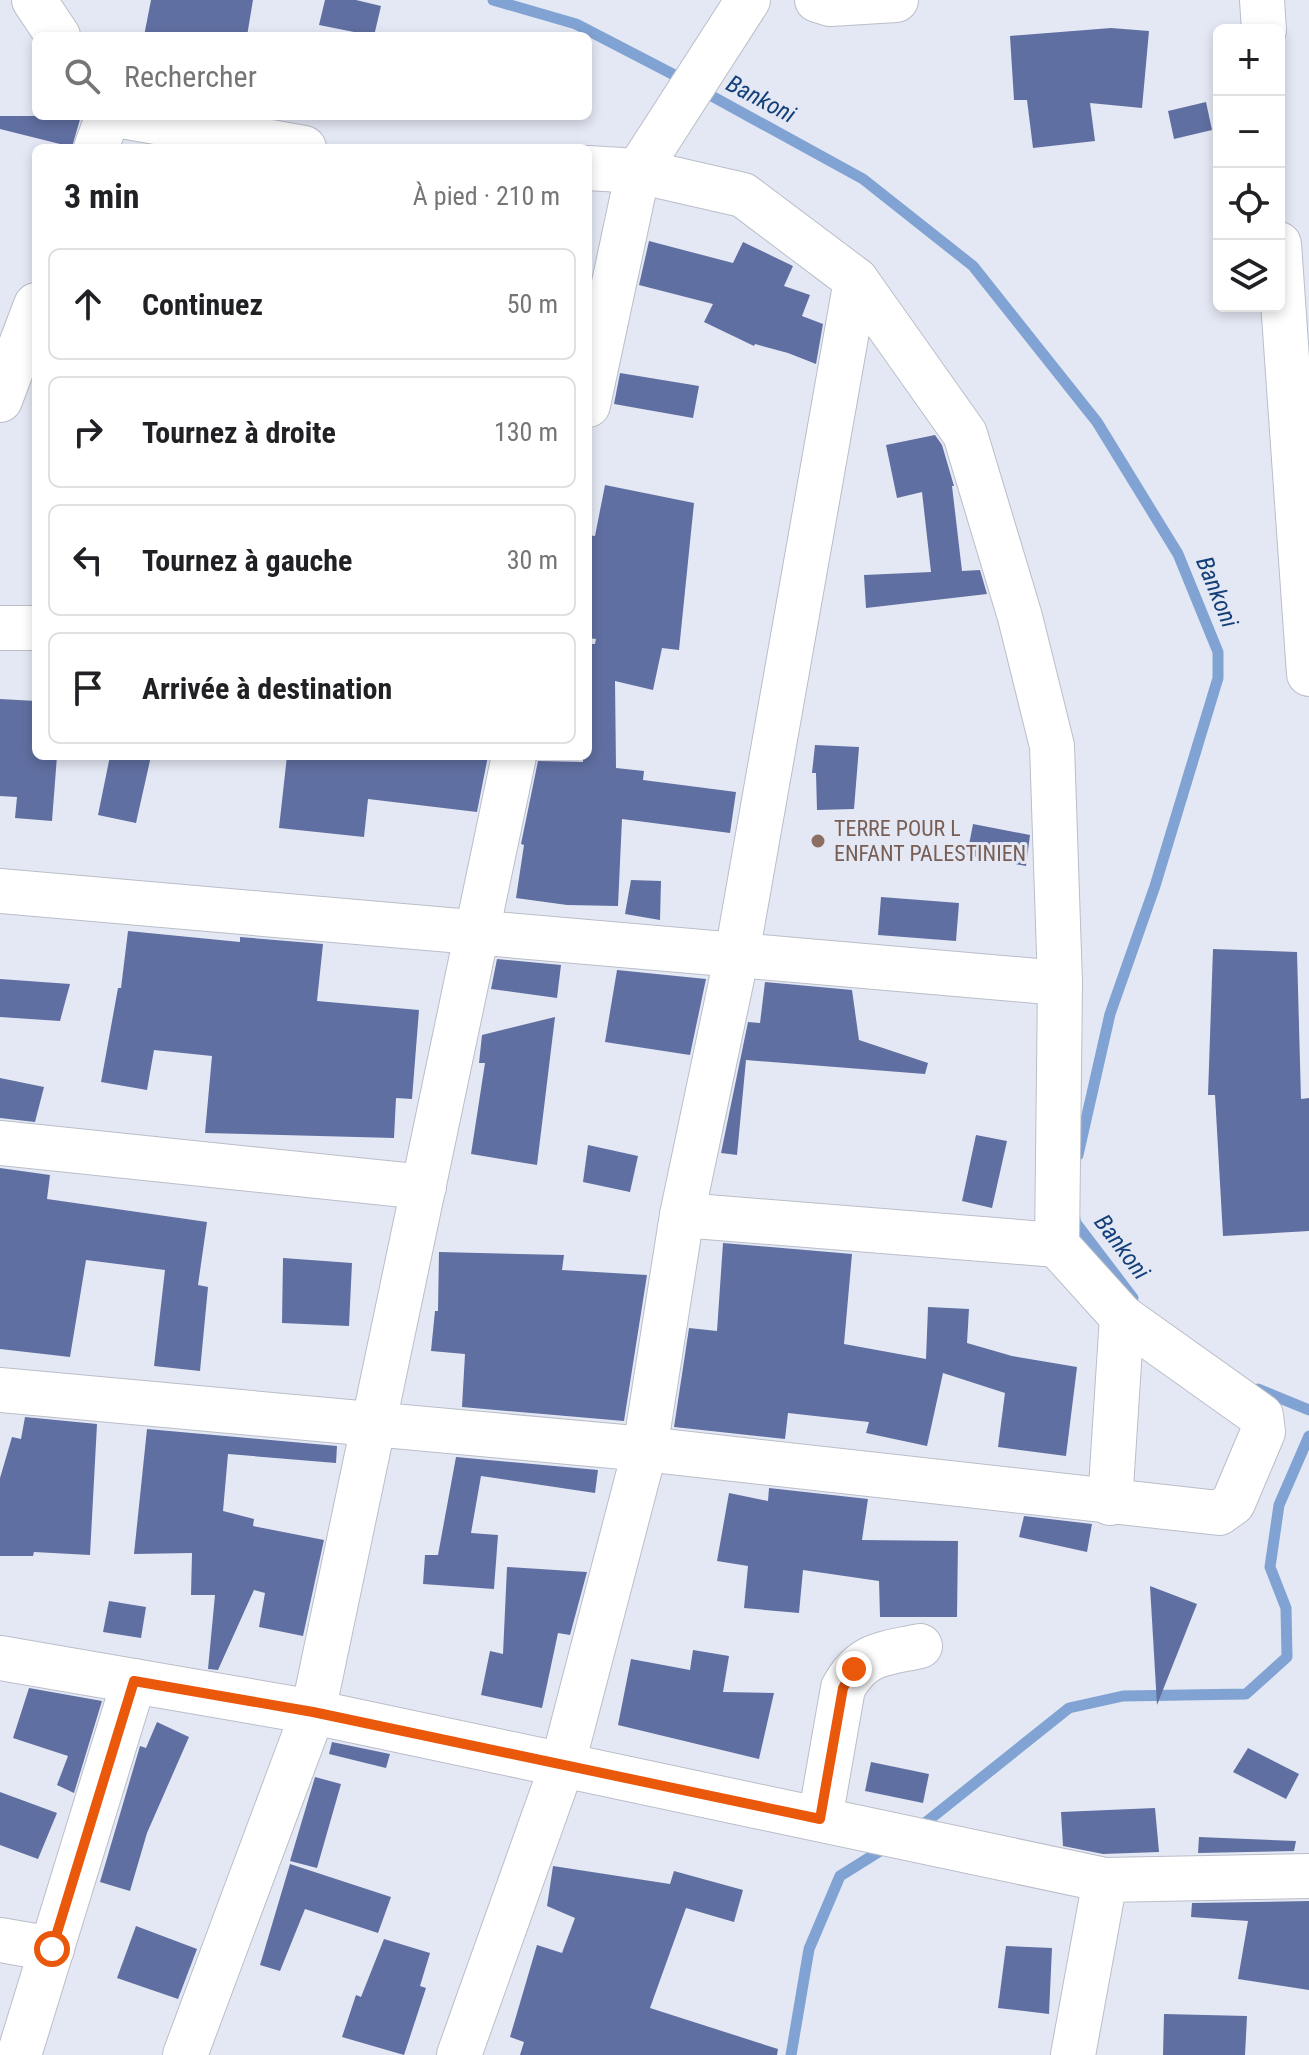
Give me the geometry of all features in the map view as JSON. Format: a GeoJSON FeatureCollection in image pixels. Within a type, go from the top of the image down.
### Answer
{"type":"FeatureCollection","features":[{"type":"Feature","properties":{"kind":"street"},"geometry":{"type":"LineString","coordinates":[[34,0],[55,32]]}},
{"type":"Feature","properties":{"kind":"street"},"geometry":{"type":"LineString","coordinates":[[825,1],[896,0]]}},
{"type":"Feature","properties":{"kind":"street"},"geometry":{"type":"LineString","coordinates":[[1262,0],[1264,24]]}},
{"type":"Feature","properties":{"kind":"street"},"geometry":{"type":"LineString","coordinates":[[592,386],[638,171],[743,8]]}},
{"type":"Feature","properties":{"kind":"street"},"geometry":{"type":"LineString","coordinates":[[98,144],[106,120]]}},
{"type":"Feature","properties":{"kind":"street"},"geometry":{"type":"LineString","coordinates":[[141,120],[254,144]]}},
{"type":"Feature","properties":{"kind":"street"},"geometry":{"type":"LineString","coordinates":[[0,1390],[645,1449],[1219,1513],[1233,1503],[1264,1423],[1261,1416],[1122,1317],[1057,1245],[1060,983],[1052,746],[1020,617],[965,434],[856,280],[743,195],[638,171],[592,168]]}},
{"type":"Feature","properties":{"kind":"street"},"geometry":{"type":"LineString","coordinates":[[459,2055],[563,1763],[645,1449],[682,1215],[737,954],[856,280]]}},
{"type":"Feature","properties":{"kind":"street"},"geometry":{"type":"LineString","coordinates":[[1284,312],[1309,674]]}},
{"type":"Feature","properties":{"kind":"street"},"geometry":{"type":"LineString","coordinates":[[0,400],[32,316]]}},
{"type":"Feature","properties":{"kind":"street"},"geometry":{"type":"LineString","coordinates":[[0,628],[32,628]]}},
{"type":"Feature","properties":{"kind":"street"},"geometry":{"type":"LineString","coordinates":[[185,2055],[313,1712],[513,760]]}},
{"type":"Feature","properties":{"kind":"street"},"geometry":{"type":"LineString","coordinates":[[0,891],[1060,983]]}},
{"type":"Feature","properties":{"kind":"street"},"geometry":{"type":"LineString","coordinates":[[0,1143],[424,1187]]}},
{"type":"Feature","properties":{"kind":"street"},"geometry":{"type":"LineString","coordinates":[[682,1215],[1057,1245]]}},
{"type":"Feature","properties":{"kind":"street"},"geometry":{"type":"LineString","coordinates":[[1110,1503],[1122,1317]]}},
{"type":"Feature","properties":{"kind":"street"},"geometry":{"type":"LineString","coordinates":[[820,1819],[843,1688],[854,1669],[868,1658],[920,1646]]}},
{"type":"Feature","properties":{"kind":"street"},"geometry":{"type":"LineString","coordinates":[[0,1658],[313,1712],[1105,1880],[1309,1876]]}},
{"type":"Feature","properties":{"kind":"street"},"geometry":{"type":"LineString","coordinates":[[19,2055],[134,1681]]}},
{"type":"Feature","properties":{"kind":"street"},"geometry":{"type":"LineString","coordinates":[[1073,2055],[1105,1880]]}},
{"type":"Feature","properties":{"kind":"street"},"geometry":{"type":"LineString","coordinates":[[0,1940],[52,1949]]}},
{"type":"Feature","properties":{"kind":"building"},"geometry":{"type":"Polygon","coordinates":[[[151,0],[253,0],[248,32],[145,32],[151,0]]]}},
{"type":"Feature","properties":{"kind":"building"},"geometry":{"type":"Polygon","coordinates":[[[325,0],[356,0],[381,6],[375,32],[354,32],[319,25],[325,0]]]}},
{"type":"Feature","properties":{"kind":"building"},"geometry":{"type":"Polygon","coordinates":[[[1111,28],[1149,31],[1142,108],[1090,103],[1095,141],[1033,148],[1027,100],[1014,100],[1010,36],[1111,28]]]}},
{"type":"Feature","properties":{"kind":"building"},"geometry":{"type":"Polygon","coordinates":[[[1206,102],[1212,130],[1174,139],[1168,111],[1206,102]]]}},
{"type":"Feature","properties":{"kind":"building"},"geometry":{"type":"Polygon","coordinates":[[[0,116],[80,120],[73,144],[60,144],[0,129],[0,116]]]}},
{"type":"Feature","properties":{"kind":"building"},"geometry":{"type":"Polygon","coordinates":[[[649,241],[733,263],[743,242],[793,266],[784,286],[810,295],[802,316],[823,324],[816,364],[788,353],[754,346],[704,322],[713,304],[639,285],[649,241]]]}},
{"type":"Feature","properties":{"kind":"building"},"geometry":{"type":"Polygon","coordinates":[[[620,373],[699,386],[693,418],[614,404],[620,373]]]}},
{"type":"Feature","properties":{"kind":"building"},"geometry":{"type":"Polygon","coordinates":[[[935,435],[942,445],[954,486],[962,571],[980,570],[987,594],[866,608],[864,575],[931,572],[922,492],[897,498],[886,445],[935,435]]]}},
{"type":"Feature","properties":{"kind":"building"},"geometry":{"type":"Polygon","coordinates":[[[605,485],[694,503],[679,650],[662,648],[653,690],[615,681],[616,768],[644,771],[643,780],[736,792],[730,833],[622,819],[618,906],[567,905],[516,898],[524,845],[521,844],[538,761],[592,760],[592,644],[596,639],[592,638],[592,536],[595,536],[605,485]]]}},
{"type":"Feature","properties":{"kind":"building"},"geometry":{"type":"Polygon","coordinates":[[[0,699],[32,701],[32,760],[57,760],[52,821],[15,818],[17,797],[0,796],[0,699]]]}},
{"type":"Feature","properties":{"kind":"building"},"geometry":{"type":"Polygon","coordinates":[[[815,745],[859,747],[854,809],[817,810],[816,773],[812,773],[815,745]]]}},
{"type":"Feature","properties":{"kind":"building"},"geometry":{"type":"Polygon","coordinates":[[[109,760],[150,760],[136,823],[98,815],[109,760]]]}},
{"type":"Feature","properties":{"kind":"building"},"geometry":{"type":"Polygon","coordinates":[[[287,760],[487,760],[477,812],[368,799],[364,837],[279,828],[287,760]]]}},
{"type":"Feature","properties":{"kind":"building"},"geometry":{"type":"Polygon","coordinates":[[[973,824],[1030,835],[1026,866],[967,855],[973,824]]]}},
{"type":"Feature","properties":{"kind":"building"},"geometry":{"type":"Polygon","coordinates":[[[631,880],[661,881],[660,920],[625,914],[631,880]]]}},
{"type":"Feature","properties":{"kind":"building"},"geometry":{"type":"Polygon","coordinates":[[[881,897],[959,903],[956,941],[878,935],[881,897]]]}},
{"type":"Feature","properties":{"kind":"building"},"geometry":{"type":"Polygon","coordinates":[[[128,931],[240,942],[240,937],[323,944],[317,1001],[419,1010],[412,1099],[396,1098],[394,1138],[205,1133],[212,1056],[154,1050],[147,1090],[101,1082],[118,988],[121,988],[128,931]]]}},
{"type":"Feature","properties":{"kind":"building"},"geometry":{"type":"Polygon","coordinates":[[[1213,949],[1297,952],[1301,1099],[1309,1098],[1309,1231],[1223,1236],[1215,1095],[1208,1095],[1213,949]]]}},
{"type":"Feature","properties":{"kind":"building"},"geometry":{"type":"Polygon","coordinates":[[[497,959],[561,965],[557,998],[491,989],[497,959]]]}},
{"type":"Feature","properties":{"kind":"building"},"geometry":{"type":"Polygon","coordinates":[[[617,970],[706,979],[690,1055],[605,1042],[617,970]]]}},
{"type":"Feature","properties":{"kind":"building"},"geometry":{"type":"Polygon","coordinates":[[[0,979],[70,984],[60,1021],[0,1017],[0,979]]]}},
{"type":"Feature","properties":{"kind":"building"},"geometry":{"type":"Polygon","coordinates":[[[765,982],[852,990],[859,1040],[928,1063],[925,1074],[746,1060],[737,1155],[721,1153],[748,1022],[760,1023],[765,982]]]}},
{"type":"Feature","properties":{"kind":"building"},"geometry":{"type":"Polygon","coordinates":[[[555,1017],[537,1165],[471,1154],[485,1063],[479,1063],[482,1035],[555,1017]]]}},
{"type":"Feature","properties":{"kind":"building"},"geometry":{"type":"Polygon","coordinates":[[[0,1078],[44,1087],[35,1122],[0,1118],[0,1078]]]}},
{"type":"Feature","properties":{"kind":"building"},"geometry":{"type":"Polygon","coordinates":[[[976,1135],[1007,1141],[992,1208],[962,1201],[976,1135]]]}},
{"type":"Feature","properties":{"kind":"building"},"geometry":{"type":"Polygon","coordinates":[[[588,1145],[638,1156],[630,1192],[583,1182],[588,1145]]]}},
{"type":"Feature","properties":{"kind":"building"},"geometry":{"type":"Polygon","coordinates":[[[0,1168],[50,1175],[47,1199],[207,1222],[198,1285],[208,1287],[200,1371],[154,1366],[165,1270],[86,1260],[70,1357],[0,1349],[0,1168]]]}},
{"type":"Feature","properties":{"kind":"building"},"geometry":{"type":"Polygon","coordinates":[[[723,1243],[852,1254],[844,1344],[926,1359],[928,1307],[969,1309],[967,1343],[1012,1356],[1077,1367],[1066,1456],[998,1447],[1005,1393],[943,1373],[927,1446],[866,1433],[869,1422],[788,1413],[785,1439],[674,1427],[689,1328],[717,1331],[723,1243]]]}},
{"type":"Feature","properties":{"kind":"building"},"geometry":{"type":"Polygon","coordinates":[[[439,1252],[564,1255],[562,1270],[647,1275],[624,1421],[462,1407],[465,1354],[431,1351],[435,1311],[438,1311],[439,1252]]]}},
{"type":"Feature","properties":{"kind":"building"},"geometry":{"type":"Polygon","coordinates":[[[283,1258],[352,1263],[349,1326],[282,1323],[283,1258]]]}},
{"type":"Feature","properties":{"kind":"building"},"geometry":{"type":"Polygon","coordinates":[[[25,1417],[97,1424],[90,1555],[34,1552],[33,1556],[0,1556],[0,1478],[12,1437],[21,1439],[25,1417]]]}},
{"type":"Feature","properties":{"kind":"building"},"geometry":{"type":"Polygon","coordinates":[[[147,1429],[337,1446],[336,1463],[228,1454],[223,1511],[254,1519],[253,1526],[324,1540],[303,1636],[259,1627],[265,1593],[254,1590],[218,1670],[208,1669],[215,1595],[191,1595],[192,1553],[134,1554],[147,1429]]]}},
{"type":"Feature","properties":{"kind":"building"},"geometry":{"type":"Polygon","coordinates":[[[456,1457],[598,1470],[595,1493],[481,1476],[471,1533],[498,1535],[494,1589],[423,1584],[425,1555],[438,1555],[456,1457]]]}},
{"type":"Feature","properties":{"kind":"building"},"geometry":{"type":"Polygon","coordinates":[[[769,1488],[868,1499],[862,1540],[958,1541],[957,1617],[880,1617],[879,1581],[803,1570],[799,1613],[744,1608],[748,1566],[717,1561],[729,1493],[768,1501],[769,1488]]]}},
{"type":"Feature","properties":{"kind":"building"},"geometry":{"type":"Polygon","coordinates":[[[1024,1516],[1092,1524],[1087,1552],[1019,1537],[1024,1516]]]}},
{"type":"Feature","properties":{"kind":"building"},"geometry":{"type":"Polygon","coordinates":[[[507,1567],[587,1572],[570,1635],[558,1633],[542,1708],[481,1695],[490,1651],[503,1654],[507,1567]]]}},
{"type":"Feature","properties":{"kind":"building"},"geometry":{"type":"Polygon","coordinates":[[[1150,1586],[1197,1604],[1157,1705],[1150,1586]]]}},
{"type":"Feature","properties":{"kind":"building"},"geometry":{"type":"Polygon","coordinates":[[[109,1601],[146,1607],[141,1638],[103,1632],[109,1601]]]}},
{"type":"Feature","properties":{"kind":"building"},"geometry":{"type":"Polygon","coordinates":[[[693,1650],[729,1656],[723,1692],[774,1693],[759,1759],[618,1725],[631,1659],[690,1670],[693,1650]]]}},
{"type":"Feature","properties":{"kind":"building"},"geometry":{"type":"Polygon","coordinates":[[[29,1688],[102,1701],[74,1793],[57,1785],[68,1756],[13,1738],[29,1688]]]}},
{"type":"Feature","properties":{"kind":"building"},"geometry":{"type":"Polygon","coordinates":[[[157,1722],[189,1737],[147,1833],[130,1891],[100,1882],[140,1746],[146,1748],[157,1722]]]}},
{"type":"Feature","properties":{"kind":"building"},"geometry":{"type":"Polygon","coordinates":[[[332,1742],[390,1754],[386,1768],[329,1754],[332,1742]]]}},
{"type":"Feature","properties":{"kind":"building"},"geometry":{"type":"Polygon","coordinates":[[[1248,1748],[1299,1774],[1286,1799],[1233,1772],[1248,1748]]]}},
{"type":"Feature","properties":{"kind":"building"},"geometry":{"type":"Polygon","coordinates":[[[871,1762],[929,1774],[923,1803],[865,1791],[871,1762]]]}},
{"type":"Feature","properties":{"kind":"building"},"geometry":{"type":"Polygon","coordinates":[[[315,1777],[341,1784],[317,1868],[290,1861],[315,1777]]]}},
{"type":"Feature","properties":{"kind":"building"},"geometry":{"type":"Polygon","coordinates":[[[0,1792],[57,1813],[38,1859],[0,1845],[0,1792]]]}},
{"type":"Feature","properties":{"kind":"building"},"geometry":{"type":"Polygon","coordinates":[[[1155,1808],[1159,1852],[1103,1854],[1063,1846],[1061,1812],[1155,1808]]]}},
{"type":"Feature","properties":{"kind":"building"},"geometry":{"type":"Polygon","coordinates":[[[1199,1837],[1296,1841],[1294,1851],[1198,1853],[1199,1837]]]}},
{"type":"Feature","properties":{"kind":"building"},"geometry":{"type":"Polygon","coordinates":[[[290,1864],[391,1897],[378,1933],[305,1909],[280,1971],[260,1965],[290,1864]]]}},
{"type":"Feature","properties":{"kind":"building"},"geometry":{"type":"Polygon","coordinates":[[[553,1866],[670,1884],[674,1871],[743,1890],[734,1922],[686,1908],[650,2008],[778,2049],[777,2055],[520,2055],[524,2042],[510,2037],[537,1945],[562,1953],[575,1918],[547,1906],[553,1866]]]}},
{"type":"Feature","properties":{"kind":"building"},"geometry":{"type":"Polygon","coordinates":[[[1309,1901],[1309,1990],[1238,1979],[1248,1921],[1191,1917],[1192,1903],[1309,1901]]]}},
{"type":"Feature","properties":{"kind":"building"},"geometry":{"type":"Polygon","coordinates":[[[136,1926],[197,1949],[178,1999],[117,1978],[136,1926]]]}},
{"type":"Feature","properties":{"kind":"building"},"geometry":{"type":"Polygon","coordinates":[[[384,1939],[430,1953],[420,1986],[426,1988],[404,2055],[342,2037],[356,1995],[361,1997],[384,1939]]]}},
{"type":"Feature","properties":{"kind":"building"},"geometry":{"type":"Polygon","coordinates":[[[1006,1946],[1052,1948],[1049,2014],[998,2008],[1006,1946]]]}},
{"type":"Feature","properties":{"kind":"building"},"geometry":{"type":"Polygon","coordinates":[[[1164,2014],[1247,2016],[1245,2055],[1163,2055],[1164,2014]]]}},
{"type":"Feature","properties":{"kind":"waterway","name":"Bankoni"},"geometry":{"type":"LineString","coordinates":[[493,0],[576,24],[591,32]]}},
{"type":"Feature","properties":{"kind":"waterway","name":"Bankoni"},"geometry":{"type":"LineString","coordinates":[[592,32],[684,80]]}},
{"type":"Feature","properties":{"kind":"waterway","name":"Bankoni"},"geometry":{"type":"LineString","coordinates":[[699,89],[863,179],[973,266],[1097,422],[1178,554],[1218,652],[1218,678],[1155,886],[1110,1014],[1078,1155]]}},
{"type":"Feature","properties":{"kind":"waterway","name":"Bankoni"},"geometry":{"type":"LineString","coordinates":[[1074,1215],[1076,1223],[1133,1298]]}},
{"type":"Feature","properties":{"kind":"waterway","name":"Bankoni"},"geometry":{"type":"LineString","coordinates":[[1258,1389],[1309,1410]]}},
{"type":"Feature","properties":{"kind":"waterway"},"geometry":{"type":"LineString","coordinates":[[920,1827],[1069,1708],[1123,1696],[1246,1694],[1287,1657],[1286,1608],[1270,1567],[1279,1505],[1309,1436]]}},
{"type":"Feature","properties":{"kind":"waterway"},"geometry":{"type":"LineString","coordinates":[[791,2055],[809,1949],[840,1876],[888,1846]]}},
{"type":"Feature","properties":{"kind":"place","name":"TERRE POUR L ENFANT PALESTINIEN"},"geometry":{"type":"Point","coordinates":[818,841]}},
{"type":"Feature","properties":{"kind":"route"},"geometry":{"type":"LineString","coordinates":[[52,1949],[134,1681],[313,1712],[820,1819],[843,1688],[854,1669]]}}]}
